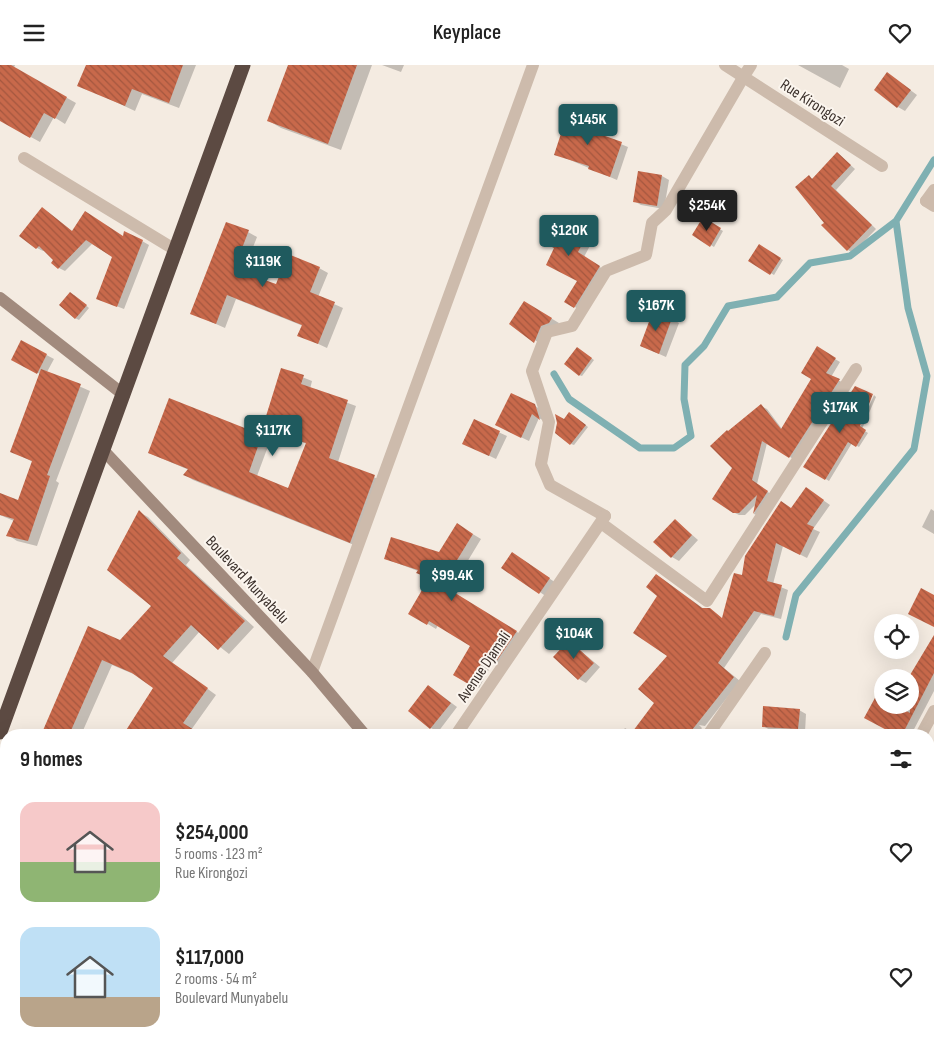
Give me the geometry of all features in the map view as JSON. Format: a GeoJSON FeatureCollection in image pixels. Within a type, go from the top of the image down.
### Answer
{"type":"FeatureCollection","features":[{"type":"Feature","properties":{"kind":"highway"},"geometry":{"type":"LineString","coordinates":[[1,729],[177,251],[243,65]]}},
{"type":"Feature","properties":{"kind":"street"},"geometry":{"type":"LineString","coordinates":[[312,672],[533,65]]}},
{"type":"Feature","properties":{"kind":"street","name":"Rue Kirongozi"},"geometry":{"type":"LineString","coordinates":[[725,65],[748,71],[882,166]]}},
{"type":"Feature","properties":{"kind":"street"},"geometry":{"type":"LineString","coordinates":[[748,71],[666,210],[652,223],[646,255],[606,271],[572,326],[547,332],[532,371],[549,422],[541,464],[550,485],[603,519],[707,601],[856,369]]}},
{"type":"Feature","properties":{"kind":"street"},"geometry":{"type":"LineString","coordinates":[[24,158],[177,251]]}},
{"type":"Feature","properties":{"kind":"street"},"geometry":{"type":"LineString","coordinates":[[0,298],[124,395]]}},
{"type":"Feature","properties":{"kind":"street","name":"Boulevard Munyabelu"},"geometry":{"type":"LineString","coordinates":[[104,450],[312,672],[360,729]]}},
{"type":"Feature","properties":{"kind":"street","name":"Avenue Djamali"},"geometry":{"type":"LineString","coordinates":[[460,729],[603,519]]}},
{"type":"Feature","properties":{"kind":"street"},"geometry":{"type":"LineString","coordinates":[[712,729],[765,653]]}},
{"type":"Feature","properties":{"kind":"street"},"geometry":{"type":"LineString","coordinates":[[924,729],[934,711]]}},
{"type":"Feature","properties":{"kind":"building"},"geometry":{"type":"Polygon","coordinates":[[[0,65],[11,65],[67,97],[55,119],[44,113],[30,138],[0,121],[0,65]]]}},
{"type":"Feature","properties":{"kind":"building"},"geometry":{"type":"Polygon","coordinates":[[[86,65],[183,65],[169,103],[132,89],[125,106],[77,86],[86,65]]]}},
{"type":"Feature","properties":{"kind":"building"},"geometry":{"type":"Polygon","coordinates":[[[288,65],[357,65],[328,144],[267,121],[288,65]]]}},
{"type":"Feature","properties":{"kind":"building"},"geometry":{"type":"Polygon","coordinates":[[[887,72],[911,90],[897,108],[874,90],[887,72]]]}},
{"type":"Feature","properties":{"kind":"building"},"geometry":{"type":"Polygon","coordinates":[[[567,115],[596,125],[594,132],[622,142],[610,177],[588,169],[589,166],[554,155],[567,115]]]}},
{"type":"Feature","properties":{"kind":"building"},"geometry":{"type":"Polygon","coordinates":[[[837,152],[851,165],[831,186],[872,225],[847,251],[821,225],[824,223],[795,187],[809,175],[812,179],[837,152]]]}},
{"type":"Feature","properties":{"kind":"building"},"geometry":{"type":"Polygon","coordinates":[[[638,171],[662,175],[657,206],[633,202],[638,171]]]}},
{"type":"Feature","properties":{"kind":"building"},"geometry":{"type":"Polygon","coordinates":[[[42,207],[72,231],[85,211],[123,236],[124,231],[143,240],[117,307],[96,299],[112,257],[86,240],[58,269],[51,263],[53,260],[39,246],[36,249],[19,236],[42,207]]]}},
{"type":"Feature","properties":{"kind":"building"},"geometry":{"type":"Polygon","coordinates":[[[552,217],[587,235],[578,252],[600,266],[574,308],[564,302],[577,281],[546,265],[554,248],[540,241],[552,217]]]}},
{"type":"Feature","properties":{"kind":"building"},"geometry":{"type":"Polygon","coordinates":[[[703,217],[721,228],[710,247],[692,235],[703,217]]]}},
{"type":"Feature","properties":{"kind":"building"},"geometry":{"type":"Polygon","coordinates":[[[226,222],[249,230],[234,269],[276,284],[288,254],[320,267],[310,292],[335,302],[318,344],[297,336],[302,325],[227,295],[216,324],[190,314],[226,222]]]}},
{"type":"Feature","properties":{"kind":"building"},"geometry":{"type":"Polygon","coordinates":[[[759,244],[781,258],[770,275],[748,261],[759,244]]]}},
{"type":"Feature","properties":{"kind":"building"},"geometry":{"type":"Polygon","coordinates":[[[70,292],[87,305],[75,319],[59,305],[70,292]]]}},
{"type":"Feature","properties":{"kind":"building"},"geometry":{"type":"Polygon","coordinates":[[[524,301],[552,318],[549,323],[541,326],[534,343],[509,324],[524,301]]]}},
{"type":"Feature","properties":{"kind":"building"},"geometry":{"type":"Polygon","coordinates":[[[653,311],[672,318],[659,354],[640,346],[653,311]]]}},
{"type":"Feature","properties":{"kind":"building"},"geometry":{"type":"Polygon","coordinates":[[[21,340],[47,354],[37,374],[11,360],[21,340]]]}},
{"type":"Feature","properties":{"kind":"building"},"geometry":{"type":"Polygon","coordinates":[[[817,346],[836,358],[826,373],[840,379],[789,458],[762,441],[752,480],[768,491],[753,514],[757,495],[739,513],[733,513],[712,499],[732,468],[710,446],[727,430],[761,404],[781,429],[811,379],[801,373],[817,346]]]}},
{"type":"Feature","properties":{"kind":"building"},"geometry":{"type":"Polygon","coordinates":[[[577,347],[592,358],[579,376],[564,364],[577,347]]]}},
{"type":"Feature","properties":{"kind":"building"},"geometry":{"type":"Polygon","coordinates":[[[281,368],[304,375],[301,384],[348,400],[329,458],[375,475],[350,543],[183,475],[188,469],[148,453],[169,398],[262,435],[249,472],[288,488],[306,443],[262,429],[281,368]]]}},
{"type":"Feature","properties":{"kind":"building"},"geometry":{"type":"Polygon","coordinates":[[[41,369],[81,384],[47,475],[50,476],[28,541],[6,536],[14,519],[0,515],[0,493],[18,500],[32,461],[10,452],[41,369]]]}},
{"type":"Feature","properties":{"kind":"building"},"geometry":{"type":"Polygon","coordinates":[[[855,386],[873,394],[860,426],[866,430],[856,447],[848,442],[825,480],[803,467],[855,386]]]}},
{"type":"Feature","properties":{"kind":"building"},"geometry":{"type":"Polygon","coordinates":[[[511,393],[535,404],[540,420],[532,414],[521,438],[495,425],[511,393]]]}},
{"type":"Feature","properties":{"kind":"building"},"geometry":{"type":"Polygon","coordinates":[[[569,412],[586,425],[570,445],[555,433],[557,423],[555,414],[564,419],[569,412]]]}},
{"type":"Feature","properties":{"kind":"building"},"geometry":{"type":"Polygon","coordinates":[[[474,419],[500,431],[489,456],[462,444],[474,419]]]}},
{"type":"Feature","properties":{"kind":"building"},"geometry":{"type":"Polygon","coordinates":[[[806,487],[824,500],[807,524],[814,527],[800,555],[776,543],[767,581],[782,585],[774,616],[754,611],[718,663],[734,677],[693,729],[634,729],[654,703],[638,689],[667,656],[633,633],[657,596],[646,587],[656,574],[702,608],[710,608],[722,618],[734,573],[742,575],[745,556],[781,501],[791,508],[806,487]]]}},
{"type":"Feature","properties":{"kind":"building"},"geometry":{"type":"Polygon","coordinates":[[[139,510],[181,553],[177,558],[245,621],[218,650],[191,625],[163,656],[208,688],[183,723],[192,729],[127,729],[153,688],[132,673],[102,660],[72,729],[44,729],[88,626],[120,640],[151,606],[107,570],[139,510]]]}},
{"type":"Feature","properties":{"kind":"building"},"geometry":{"type":"Polygon","coordinates":[[[675,519],[692,535],[671,558],[653,542],[675,519]]]}},
{"type":"Feature","properties":{"kind":"building"},"geometry":{"type":"Polygon","coordinates":[[[457,523],[473,534],[443,583],[434,580],[517,631],[496,662],[485,656],[470,685],[453,675],[470,646],[429,621],[427,625],[408,614],[429,578],[416,573],[418,570],[384,559],[391,537],[439,552],[457,523]]]}},
{"type":"Feature","properties":{"kind":"building"},"geometry":{"type":"Polygon","coordinates":[[[512,552],[550,578],[539,594],[501,568],[512,552]]]}},
{"type":"Feature","properties":{"kind":"building"},"geometry":{"type":"Polygon","coordinates":[[[921,588],[934,595],[934,627],[919,620],[919,614],[908,614],[921,588]]]}},
{"type":"Feature","properties":{"kind":"building"},"geometry":{"type":"Polygon","coordinates":[[[934,635],[934,673],[919,702],[919,669],[914,669],[934,635]]]}},
{"type":"Feature","properties":{"kind":"building"},"geometry":{"type":"Polygon","coordinates":[[[569,640],[594,663],[578,680],[553,657],[569,640]]]}},
{"type":"Feature","properties":{"kind":"building"},"geometry":{"type":"Polygon","coordinates":[[[428,685],[451,703],[430,729],[408,711],[428,685]]]}},
{"type":"Feature","properties":{"kind":"building"},"geometry":{"type":"Polygon","coordinates":[[[874,700],[874,714],[913,714],[905,729],[885,729],[864,718],[874,700]]]}},
{"type":"Feature","properties":{"kind":"building"},"geometry":{"type":"Polygon","coordinates":[[[763,706],[800,709],[798,729],[762,727],[763,706]]]}},
{"type":"Feature","properties":{"kind":"waterway"},"geometry":{"type":"LineString","coordinates":[[786,637],[796,595],[914,449],[927,376],[908,308],[896,221],[934,160]]}},
{"type":"Feature","properties":{"kind":"waterway"},"geometry":{"type":"LineString","coordinates":[[554,374],[569,399],[640,448],[674,448],[691,436],[684,399],[685,365],[704,346],[728,306],[777,297],[810,263],[850,256],[896,221]]}}]}
